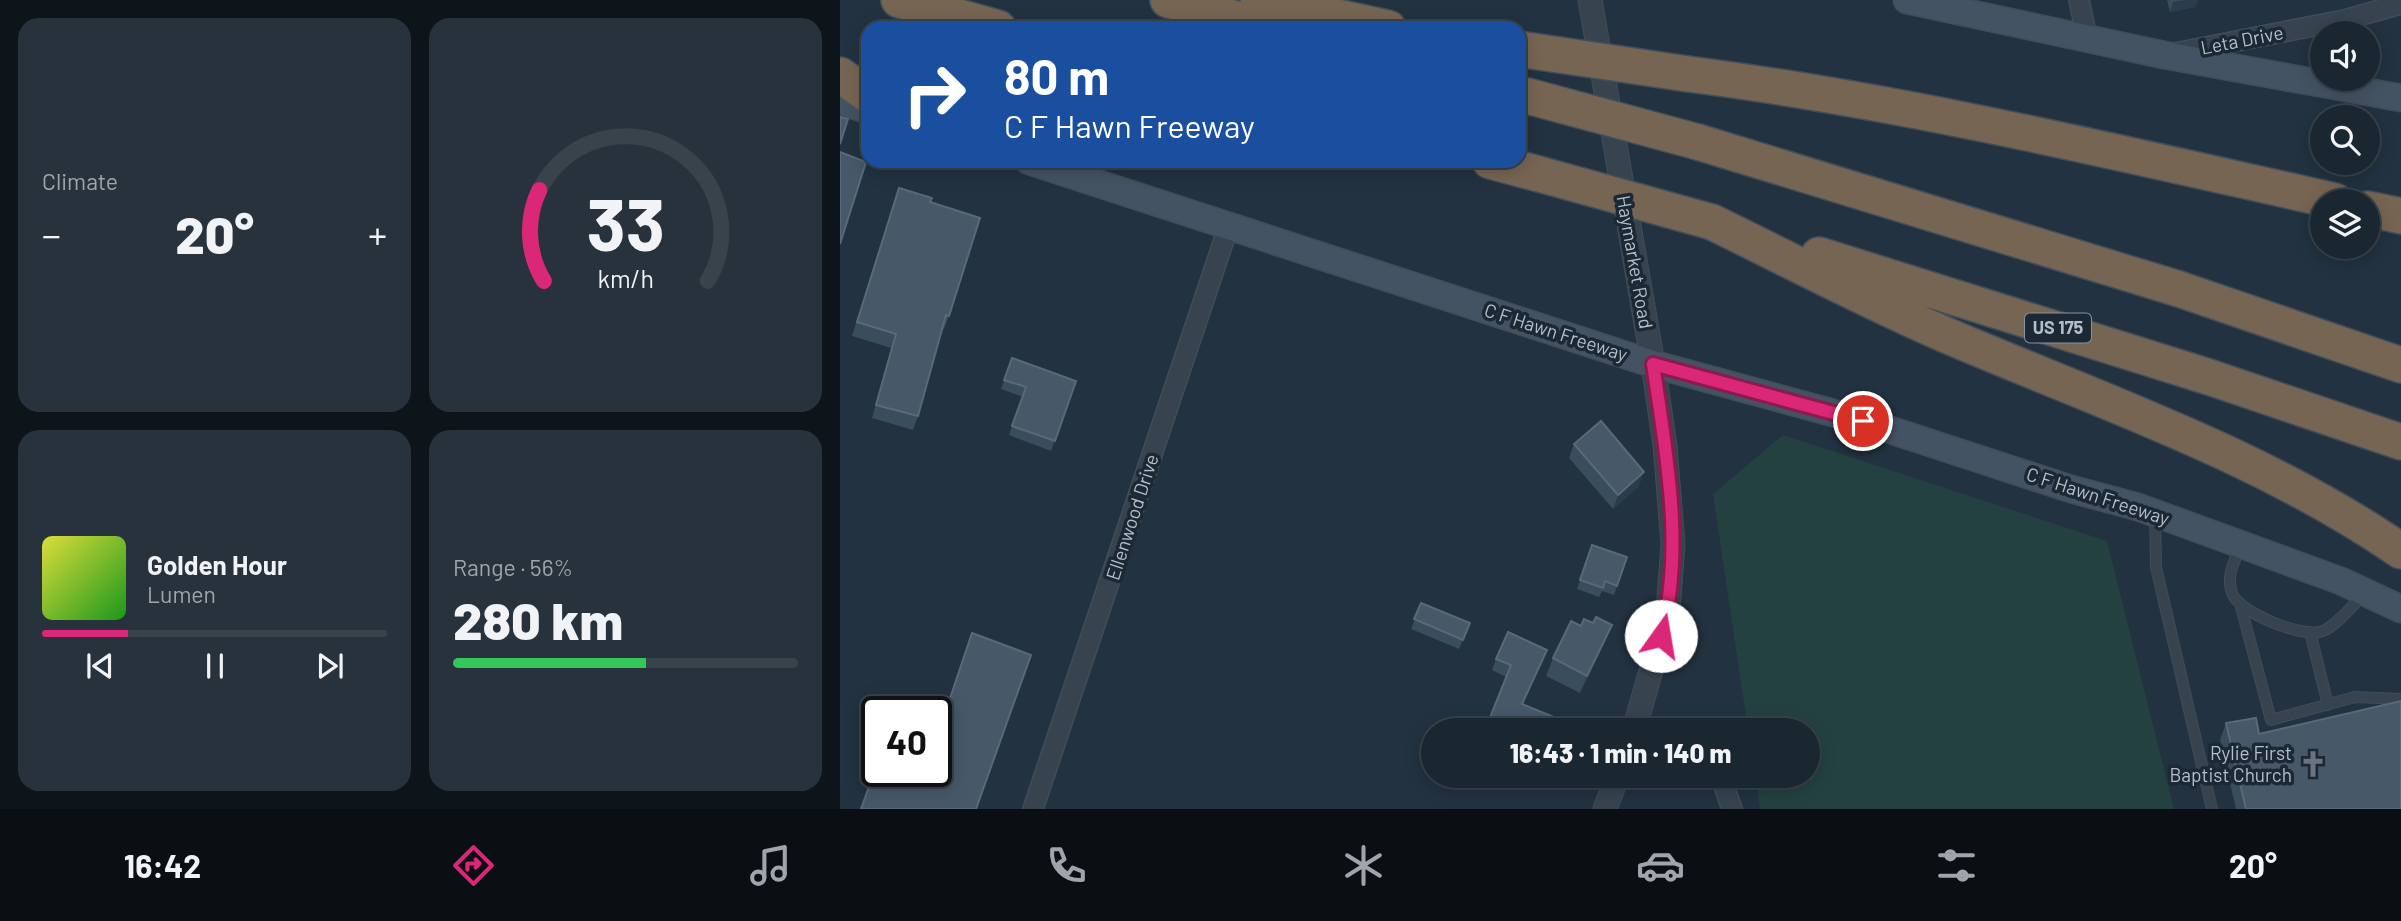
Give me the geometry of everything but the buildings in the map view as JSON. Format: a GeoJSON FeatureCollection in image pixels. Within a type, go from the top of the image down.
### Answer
{"type":"FeatureCollection","features":[{"type":"Feature","properties":{"kind":"highway"},"geometry":{"type":"LineString","coordinates":[[899,0],[973,21]]}},
{"type":"Feature","properties":{"kind":"highway"},"geometry":{"type":"LineString","coordinates":[[1168,0],[1244,21]]}},
{"type":"Feature","properties":{"kind":"highway"},"geometry":{"type":"LineString","coordinates":[[1258,0],[1356,21]]}},
{"type":"Feature","properties":{"kind":"highway"},"geometry":{"type":"LineString","coordinates":[[1526,51],[1805,89],[1919,109],[2310,195]]}},
{"type":"Feature","properties":{"kind":"highway"},"geometry":{"type":"LineString","coordinates":[[840,75],[861,90]]}},
{"type":"Feature","properties":{"kind":"highway"},"geometry":{"type":"LineString","coordinates":[[1526,95],[1698,142],[2179,289],[2401,365]]}},
{"type":"Feature","properties":{"kind":"highway","name":"US 175"},"geometry":{"type":"LineString","coordinates":[[1516,168],[1712,222],[2011,313],[2401,442]]}},
{"type":"Feature","properties":{"kind":"highway"},"geometry":{"type":"LineString","coordinates":[[2380,212],[2401,216]]}},
{"type":"Feature","properties":{"kind":"highway"},"geometry":{"type":"LineString","coordinates":[[1712,222],[1943,334],[2272,474],[2364,526],[2401,551]]}},
{"type":"Feature","properties":{"kind":"highway"},"geometry":{"type":"LineString","coordinates":[[2179,289],[2401,347]]}},
{"type":"Feature","properties":{"kind":"main road"},"geometry":{"type":"LineString","coordinates":[[1907,0],[2164,55],[2401,98]]}},
{"type":"Feature","properties":{"kind":"main road"},"geometry":{"type":"LineString","coordinates":[[840,101],[861,108]]}},
{"type":"Feature","properties":{"kind":"main road","name":"C F Hawn Freeway"},"geometry":{"type":"LineString","coordinates":[[1050,168],[1653,364],[1863,421],[2155,513],[2367,592],[2401,609]]}},
{"type":"Feature","properties":{"kind":"street","name":"Haymarket Road"},"geometry":{"type":"LineString","coordinates":[[1590,0],[1653,364],[1665,446],[1673,544],[1668,611],[1637,718]]}},
{"type":"Feature","properties":{"kind":"street"},"geometry":{"type":"LineString","coordinates":[[2079,0],[2087,38]]}},
{"type":"Feature","properties":{"kind":"street","name":"Leta Drive"},"geometry":{"type":"LineString","coordinates":[[2164,55],[2344,20],[2401,4]]}},
{"type":"Feature","properties":{"kind":"street","name":"Ellenwood Drive"},"geometry":{"type":"LineString","coordinates":[[1033,809],[1229,225]]}},
{"type":"Feature","properties":{"kind":"street"},"geometry":{"type":"LineString","coordinates":[[1605,809],[1613,788]]}},
{"type":"Feature","properties":{"kind":"street"},"geometry":{"type":"LineString","coordinates":[[1725,788],[1732,809]]}},
{"type":"Feature","properties":{"kind":"lane"},"geometry":{"type":"LineString","coordinates":[[2155,513],[2156,568],[2213,809]]}},
{"type":"Feature","properties":{"kind":"lane"},"geometry":{"type":"LineString","coordinates":[[2241,544],[2228,576],[2232,595],[2241,607],[2271,720],[2355,697],[2401,699]]}},
{"type":"Feature","properties":{"kind":"lane"},"geometry":{"type":"LineString","coordinates":[[2241,607],[2300,633],[2324,631],[2367,592]]}},
{"type":"Feature","properties":{"kind":"lane"},"geometry":{"type":"LineString","coordinates":[[2310,632],[2328,705]]}},
{"type":"Feature","properties":{"kind":"green space"},"geometry":{"type":"Polygon","coordinates":[[[1783,435],[2107,541],[2174,809],[1760,809],[1757,788],[1820,788],[1820,718],[1746,718],[1713,494],[1783,435]]]}},
{"type":"Feature","properties":{"kind":"place","name":"Rylie First Baptist Church"},"geometry":{"type":"Point","coordinates":[2313,764]}},
{"type":"Feature","properties":{"kind":"route"},"geometry":{"type":"LineString","coordinates":[[1661,636],[1668,611],[1673,544],[1665,446],[1653,364],[1863,421]]}}]}
